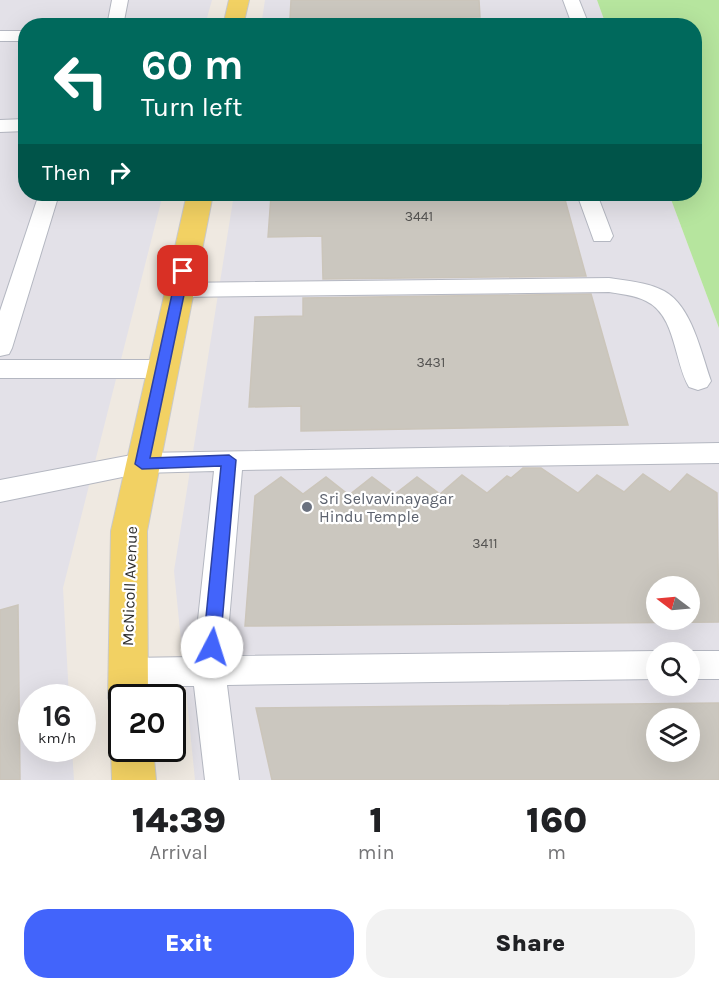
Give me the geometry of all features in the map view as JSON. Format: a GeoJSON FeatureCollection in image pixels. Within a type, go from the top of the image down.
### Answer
{"type":"FeatureCollection","features":[{"type":"Feature","properties":{"kind":"main road"},"geometry":{"type":"LineString","coordinates":[[235,18],[238,0]]}},
{"type":"Feature","properties":{"kind":"main road","name":"McNicoll Avenue"},"geometry":{"type":"LineString","coordinates":[[128,684],[129,531],[161,369],[198,201]]}},
{"type":"Feature","properties":{"kind":"main road"},"geometry":{"type":"LineString","coordinates":[[133,762],[134,780]]}},
{"type":"Feature","properties":{"kind":"lane"},"geometry":{"type":"LineString","coordinates":[[117,18],[120,0]]}},
{"type":"Feature","properties":{"kind":"lane"},"geometry":{"type":"LineString","coordinates":[[571,0],[578,18]]}},
{"type":"Feature","properties":{"kind":"lane"},"geometry":{"type":"LineString","coordinates":[[0,36],[18,36]]}},
{"type":"Feature","properties":{"kind":"lane"},"geometry":{"type":"LineString","coordinates":[[0,126],[18,126]]}},
{"type":"Feature","properties":{"kind":"lane"},"geometry":{"type":"LineString","coordinates":[[0,348],[5,314],[46,201]]}},
{"type":"Feature","properties":{"kind":"lane"},"geometry":{"type":"LineString","coordinates":[[590,201],[602,236]]}},
{"type":"Feature","properties":{"kind":"lane"},"geometry":{"type":"LineString","coordinates":[[178,290],[609,285],[635,289],[659,298],[674,318],[698,381]]}},
{"type":"Feature","properties":{"kind":"lane"},"geometry":{"type":"LineString","coordinates":[[0,369],[161,369]]}},
{"type":"Feature","properties":{"kind":"lane"},"geometry":{"type":"LineString","coordinates":[[0,491],[142,464],[229,460],[719,453]]}},
{"type":"Feature","properties":{"kind":"lane"},"geometry":{"type":"LineString","coordinates":[[222,780],[209,671],[229,460]]}},
{"type":"Feature","properties":{"kind":"lane"},"geometry":{"type":"LineString","coordinates":[[134,684],[209,671],[646,665]]}},
{"type":"Feature","properties":{"kind":"lane"},"geometry":{"type":"LineString","coordinates":[[700,665],[719,665]]}},
{"type":"Feature","properties":{"kind":"shaded area"},"geometry":{"type":"Polygon","coordinates":[[[0,0],[212,0],[207,18],[18,18],[18,201],[161,201],[63,588],[68,684],[18,684],[18,762],[73,762],[74,780],[0,780],[0,0]]]}},
{"type":"Feature","properties":{"kind":"shaded area"},"geometry":{"type":"Polygon","coordinates":[[[265,0],[597,0],[603,18],[262,18],[265,0]]]}},
{"type":"Feature","properties":{"kind":"shaded area"},"geometry":{"type":"Polygon","coordinates":[[[233,201],[672,201],[719,328],[719,780],[195,780],[174,571],[233,201]]]}},
{"type":"Feature","properties":{"kind":"green space"},"geometry":{"type":"Polygon","coordinates":[[[597,0],[719,0],[719,328],[672,201],[702,201],[702,18],[603,18],[597,0]]]}},
{"type":"Feature","properties":{"kind":"building"},"geometry":{"type":"Polygon","coordinates":[[[291,0],[479,0],[480,17],[385,18],[290,18],[291,0]]]}},
{"type":"Feature","properties":{"kind":"building"},"geometry":{"type":"Polygon","coordinates":[[[271,201],[565,201],[586,276],[323,279],[322,236],[268,237],[271,201]]]}},
{"type":"Feature","properties":{"kind":"building"},"geometry":{"type":"Polygon","coordinates":[[[591,294],[628,425],[301,431],[301,406],[249,407],[255,317],[303,316],[303,298],[591,294]]]}},
{"type":"Feature","properties":{"kind":"building"},"geometry":{"type":"Polygon","coordinates":[[[523,468],[541,468],[578,493],[597,475],[624,492],[643,474],[670,492],[687,474],[717,493],[719,622],[700,622],[700,576],[646,576],[646,623],[245,626],[255,496],[281,477],[303,494],[326,477],[349,495],[372,477],[395,494],[417,477],[440,494],[462,475],[487,493],[507,476],[511,478],[523,468]]]}},
{"type":"Feature","properties":{"kind":"building"},"geometry":{"type":"Polygon","coordinates":[[[18,605],[20,780],[0,780],[0,610],[18,605]]]}},
{"type":"Feature","properties":{"kind":"building"},"geometry":{"type":"Polygon","coordinates":[[[719,703],[719,780],[272,780],[256,708],[719,703]]]}},
{"type":"Feature","properties":{"kind":"place","name":"Sri Selvavinayagar Hindu Temple"},"geometry":{"type":"Point","coordinates":[307,507]}},
{"type":"Feature","properties":{"kind":"route"},"geometry":{"type":"LineString","coordinates":[[183,271],[142,464],[229,460],[212,647]]}}]}
